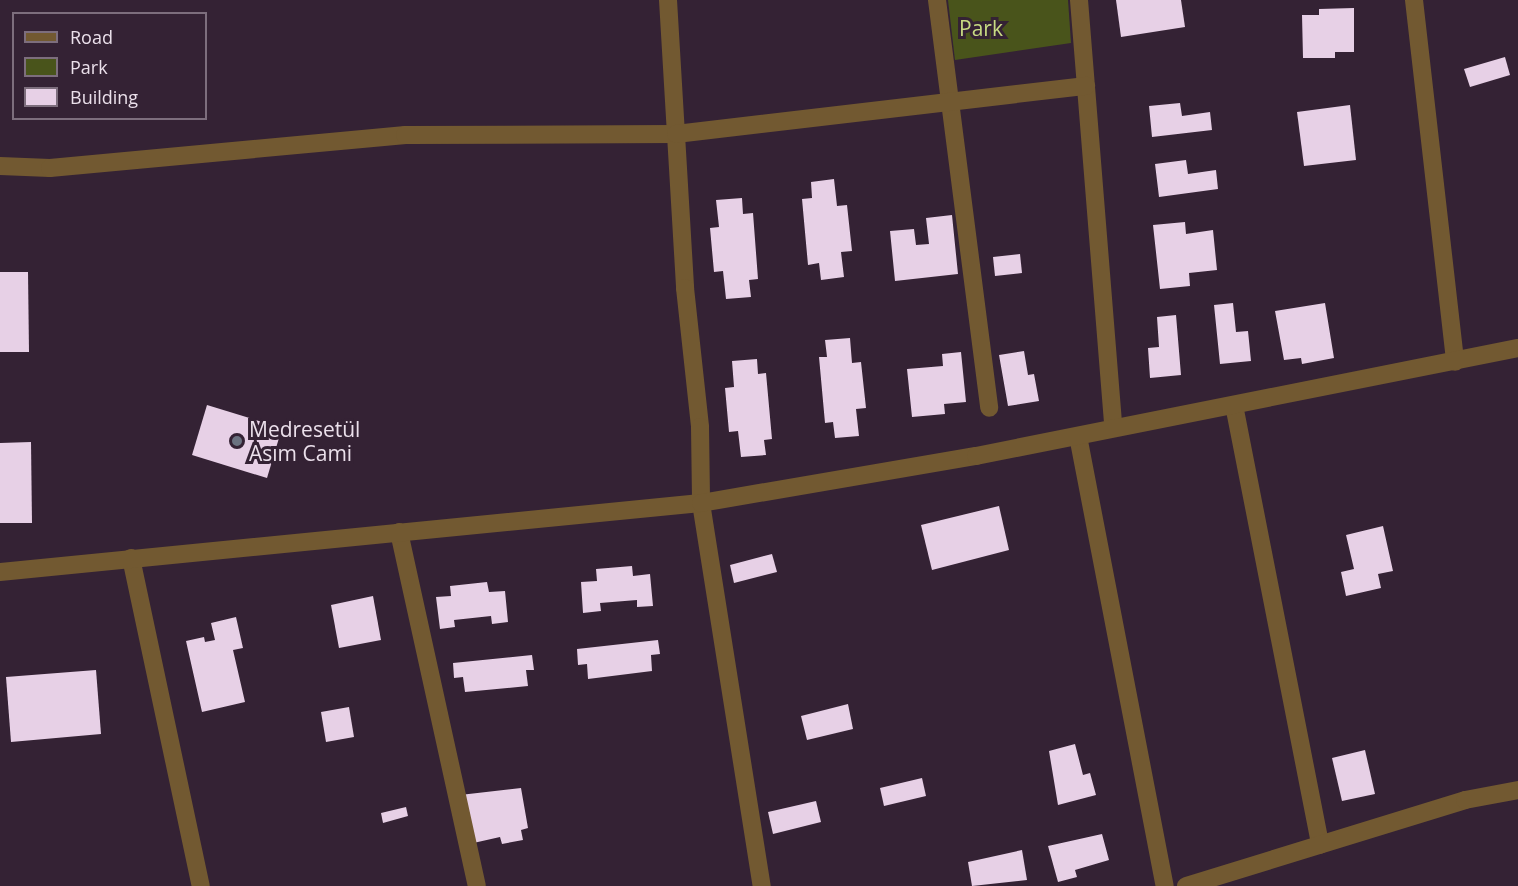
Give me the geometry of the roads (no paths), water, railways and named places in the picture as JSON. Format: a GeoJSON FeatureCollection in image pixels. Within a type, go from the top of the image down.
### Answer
{"type":"FeatureCollection","features":[{"type":"Feature","properties":{"kind":"street"},"geometry":{"type":"LineString","coordinates":[[668,0],[685,288],[700,427],[700,503],[762,886]]}},
{"type":"Feature","properties":{"kind":"street"},"geometry":{"type":"LineString","coordinates":[[937,0],[989,408]]}},
{"type":"Feature","properties":{"kind":"street"},"geometry":{"type":"LineString","coordinates":[[1079,0],[1113,427]]}},
{"type":"Feature","properties":{"kind":"street"},"geometry":{"type":"LineString","coordinates":[[1414,0],[1455,362]]}},
{"type":"Feature","properties":{"kind":"street"},"geometry":{"type":"LineString","coordinates":[[0,166],[50,168],[405,135],[676,134],[1086,86]]}},
{"type":"Feature","properties":{"kind":"street"},"geometry":{"type":"LineString","coordinates":[[0,572],[700,503],[1078,436],[1113,427],[1518,348]]}},
{"type":"Feature","properties":{"kind":"street"},"geometry":{"type":"LineString","coordinates":[[1234,405],[1320,845]]}},
{"type":"Feature","properties":{"kind":"street"},"geometry":{"type":"LineString","coordinates":[[1078,436],[1165,886]]}},
{"type":"Feature","properties":{"kind":"street"},"geometry":{"type":"LineString","coordinates":[[399,532],[477,886]]}},
{"type":"Feature","properties":{"kind":"street"},"geometry":{"type":"LineString","coordinates":[[131,558],[201,886]]}},
{"type":"Feature","properties":{"kind":"street"},"geometry":{"type":"LineString","coordinates":[[1186,886],[1465,800],[1518,790]]}},
{"type":"Feature","properties":{"kind":"place","name":"Medresetül Asım Cami"},"geometry":{"type":"Point","coordinates":[237,441]}},
{"type":"Feature","properties":{"kind":"park label","name":"Park"},"geometry":{"type":"Point","coordinates":[981,28]}}]}
